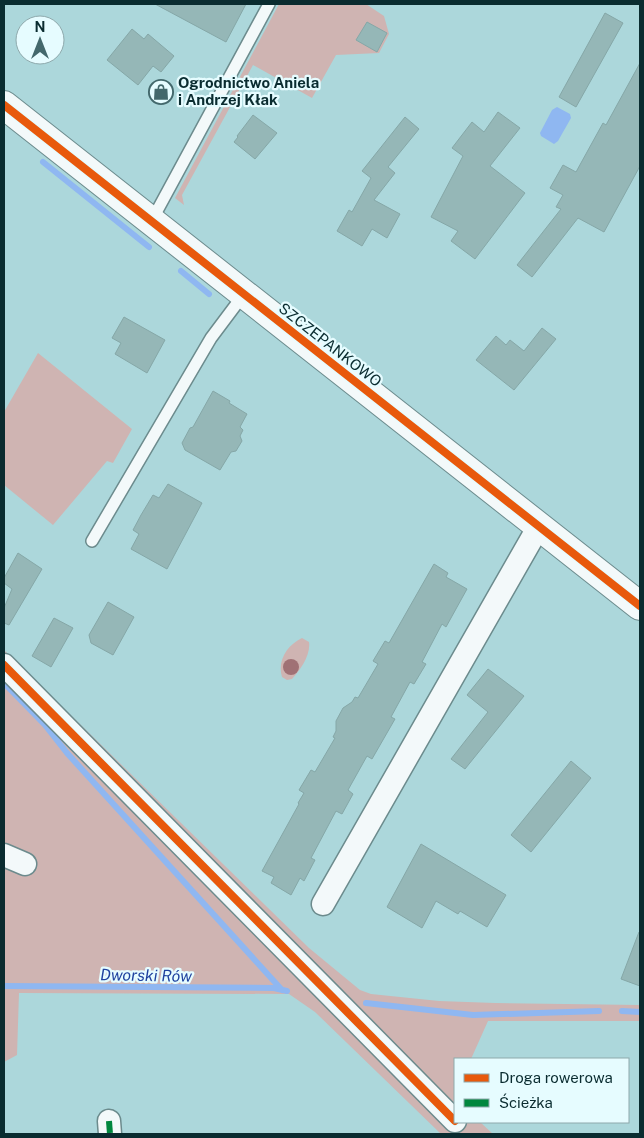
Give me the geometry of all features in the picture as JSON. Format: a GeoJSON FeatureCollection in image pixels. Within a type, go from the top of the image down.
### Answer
{"type":"FeatureCollection","features":[{"type":"Feature","properties":{"kind":"street","name":"SZCZEPANKOWO"},"geometry":{"type":"LineString","coordinates":[[4,105],[640,606]]}},
{"type":"Feature","properties":{"kind":"street"},"geometry":{"type":"LineString","coordinates":[[323,904],[538,526]]}},
{"type":"Feature","properties":{"kind":"street"},"geometry":{"type":"LineString","coordinates":[[4,664],[454,1119]]}},
{"type":"Feature","properties":{"kind":"street"},"geometry":{"type":"LineString","coordinates":[[4,855],[25,864]]}},
{"type":"Feature","properties":{"kind":"street"},"geometry":{"type":"LineString","coordinates":[[458,1123],[469,1134]]}},
{"type":"Feature","properties":{"kind":"lane"},"geometry":{"type":"LineString","coordinates":[[151,222],[269,4]]}},
{"type":"Feature","properties":{"kind":"lane"},"geometry":{"type":"LineString","coordinates":[[92,540],[211,338],[244,294]]}},
{"type":"Feature","properties":{"kind":"shaded area"},"geometry":{"type":"Polygon","coordinates":[[[279,4],[366,4],[384,16],[389,34],[379,53],[336,55],[312,98],[253,65],[182,195],[184,205],[175,198],[279,4]]]}},
{"type":"Feature","properties":{"kind":"shaded area"},"geometry":{"type":"Polygon","coordinates":[[[38,353],[132,429],[113,463],[107,461],[53,525],[4,485],[4,412],[38,353]]]}},
{"type":"Feature","properties":{"kind":"shaded area"},"geometry":{"type":"Polygon","coordinates":[[[302,638],[309,642],[307,657],[292,679],[287,680],[282,677],[282,659],[288,649],[302,638]]]}},
{"type":"Feature","properties":{"kind":"shaded area"},"geometry":{"type":"Polygon","coordinates":[[[4,650],[309,948],[360,990],[371,994],[439,1001],[640,1005],[640,1021],[488,1021],[471,1058],[454,1058],[454,1123],[481,1123],[493,1134],[441,1134],[315,1012],[289,994],[19,993],[17,1055],[4,1062],[4,650]]]}},
{"type":"Feature","properties":{"kind":"water"},"geometry":{"type":"Polygon","coordinates":[[[557,107],[570,114],[571,118],[558,141],[554,144],[541,136],[540,133],[552,110],[557,107]]]}},
{"type":"Feature","properties":{"kind":"building"},"geometry":{"type":"Polygon","coordinates":[[[155,4],[246,4],[226,42],[155,4]]]}},
{"type":"Feature","properties":{"kind":"building"},"geometry":{"type":"Polygon","coordinates":[[[605,13],[623,23],[576,107],[559,97],[605,13]]]}},
{"type":"Feature","properties":{"kind":"building"},"geometry":{"type":"Polygon","coordinates":[[[367,22],[387,33],[377,52],[356,40],[367,22]]]}},
{"type":"Feature","properties":{"kind":"building"},"geometry":{"type":"Polygon","coordinates":[[[132,29],[144,39],[148,34],[174,56],[161,72],[153,66],[138,85],[107,60],[132,29]]]}},
{"type":"Feature","properties":{"kind":"building"},"geometry":{"type":"Polygon","coordinates":[[[640,63],[640,166],[604,232],[578,218],[532,277],[517,265],[561,209],[556,207],[563,195],[550,188],[563,165],[576,172],[603,123],[606,125],[640,63]]]}},
{"type":"Feature","properties":{"kind":"building"},"geometry":{"type":"Polygon","coordinates":[[[498,112],[520,128],[490,166],[525,193],[475,259],[451,241],[458,231],[431,217],[463,156],[452,148],[472,122],[484,132],[498,112]]]}},
{"type":"Feature","properties":{"kind":"building"},"geometry":{"type":"Polygon","coordinates":[[[253,115],[277,133],[255,159],[234,142],[253,115]]]}},
{"type":"Feature","properties":{"kind":"building"},"geometry":{"type":"Polygon","coordinates":[[[405,117],[419,129],[388,167],[395,173],[374,200],[400,214],[387,238],[372,229],[362,246],[337,231],[349,210],[352,212],[371,178],[362,171],[405,117]]]}},
{"type":"Feature","properties":{"kind":"building"},"geometry":{"type":"Polygon","coordinates":[[[124,317],[165,340],[147,373],[115,354],[121,343],[112,338],[124,317]]]}},
{"type":"Feature","properties":{"kind":"building"},"geometry":{"type":"Polygon","coordinates":[[[542,328],[556,339],[514,390],[476,360],[496,336],[506,345],[510,340],[524,351],[542,328]]]}},
{"type":"Feature","properties":{"kind":"building"},"geometry":{"type":"Polygon","coordinates":[[[213,391],[247,414],[240,427],[243,430],[240,436],[242,441],[236,451],[231,452],[220,470],[185,450],[182,443],[213,391]]]}},
{"type":"Feature","properties":{"kind":"building"},"geometry":{"type":"Polygon","coordinates":[[[168,484],[202,503],[167,569],[131,549],[139,534],[133,530],[141,515],[153,495],[159,498],[168,484]]]}},
{"type":"Feature","properties":{"kind":"building"},"geometry":{"type":"Polygon","coordinates":[[[18,553],[42,569],[9,625],[4,623],[4,608],[12,589],[4,583],[4,578],[18,553]]]}},
{"type":"Feature","properties":{"kind":"building"},"geometry":{"type":"Polygon","coordinates":[[[434,564],[448,573],[446,577],[467,589],[446,627],[442,624],[422,662],[426,664],[414,684],[410,682],[391,717],[395,719],[372,759],[367,756],[348,790],[353,794],[342,814],[336,811],[311,858],[315,860],[304,881],[300,878],[291,895],[271,883],[274,877],[262,871],[299,804],[304,793],[299,790],[311,770],[315,772],[335,738],[333,737],[336,731],[336,721],[343,708],[352,702],[355,697],[358,698],[378,664],[373,661],[385,641],[389,643],[434,564]]]}},
{"type":"Feature","properties":{"kind":"building"},"geometry":{"type":"Polygon","coordinates":[[[108,602],[134,617],[113,655],[91,643],[89,635],[108,602]]]}},
{"type":"Feature","properties":{"kind":"building"},"geometry":{"type":"Polygon","coordinates":[[[54,618],[73,628],[51,667],[32,656],[54,618]]]}},
{"type":"Feature","properties":{"kind":"building"},"geometry":{"type":"Polygon","coordinates":[[[488,669],[524,696],[465,769],[451,759],[488,712],[467,695],[488,669]]]}},
{"type":"Feature","properties":{"kind":"building"},"geometry":{"type":"Polygon","coordinates":[[[571,761],[591,778],[531,852],[511,835],[571,761]]]}},
{"type":"Feature","properties":{"kind":"building"},"geometry":{"type":"Polygon","coordinates":[[[421,844],[506,895],[487,927],[460,911],[458,914],[436,901],[422,928],[387,907],[421,844]]]}},
{"type":"Feature","properties":{"kind":"building"},"geometry":{"type":"Polygon","coordinates":[[[640,932],[640,986],[621,979],[640,932]]]}},
{"type":"Feature","properties":{"kind":"waterway"},"geometry":{"type":"LineString","coordinates":[[43,162],[149,247]]}},
{"type":"Feature","properties":{"kind":"waterway"},"geometry":{"type":"LineString","coordinates":[[181,271],[209,294]]}},
{"type":"Feature","properties":{"kind":"waterway"},"geometry":{"type":"LineString","coordinates":[[4,683],[45,725],[67,753],[282,990]]}},
{"type":"Feature","properties":{"kind":"waterway","name":"Dworski Rów"},"geometry":{"type":"LineString","coordinates":[[4,986],[274,988],[287,991]]}},
{"type":"Feature","properties":{"kind":"waterway","name":"Dworski Rów"},"geometry":{"type":"LineString","coordinates":[[366,1003],[473,1015],[599,1011]]}},
{"type":"Feature","properties":{"kind":"waterway","name":"Dworski Rów"},"geometry":{"type":"LineString","coordinates":[[622,1011],[640,1012]]}},
{"type":"Feature","properties":{"kind":"marked path"},"geometry":{"type":"LineString","coordinates":[[109,1121],[110,1134]]}},
{"type":"Feature","properties":{"kind":"cycle path"},"geometry":{"type":"LineString","coordinates":[[4,105],[640,606]]}},
{"type":"Feature","properties":{"kind":"cycle path"},"geometry":{"type":"LineString","coordinates":[[4,665],[454,1120]]}},
{"type":"Feature","properties":{"kind":"place","name":"Ogrodnictwo Aniela i Andrzej Kłak"},"geometry":{"type":"Point","coordinates":[161,92]}}]}
